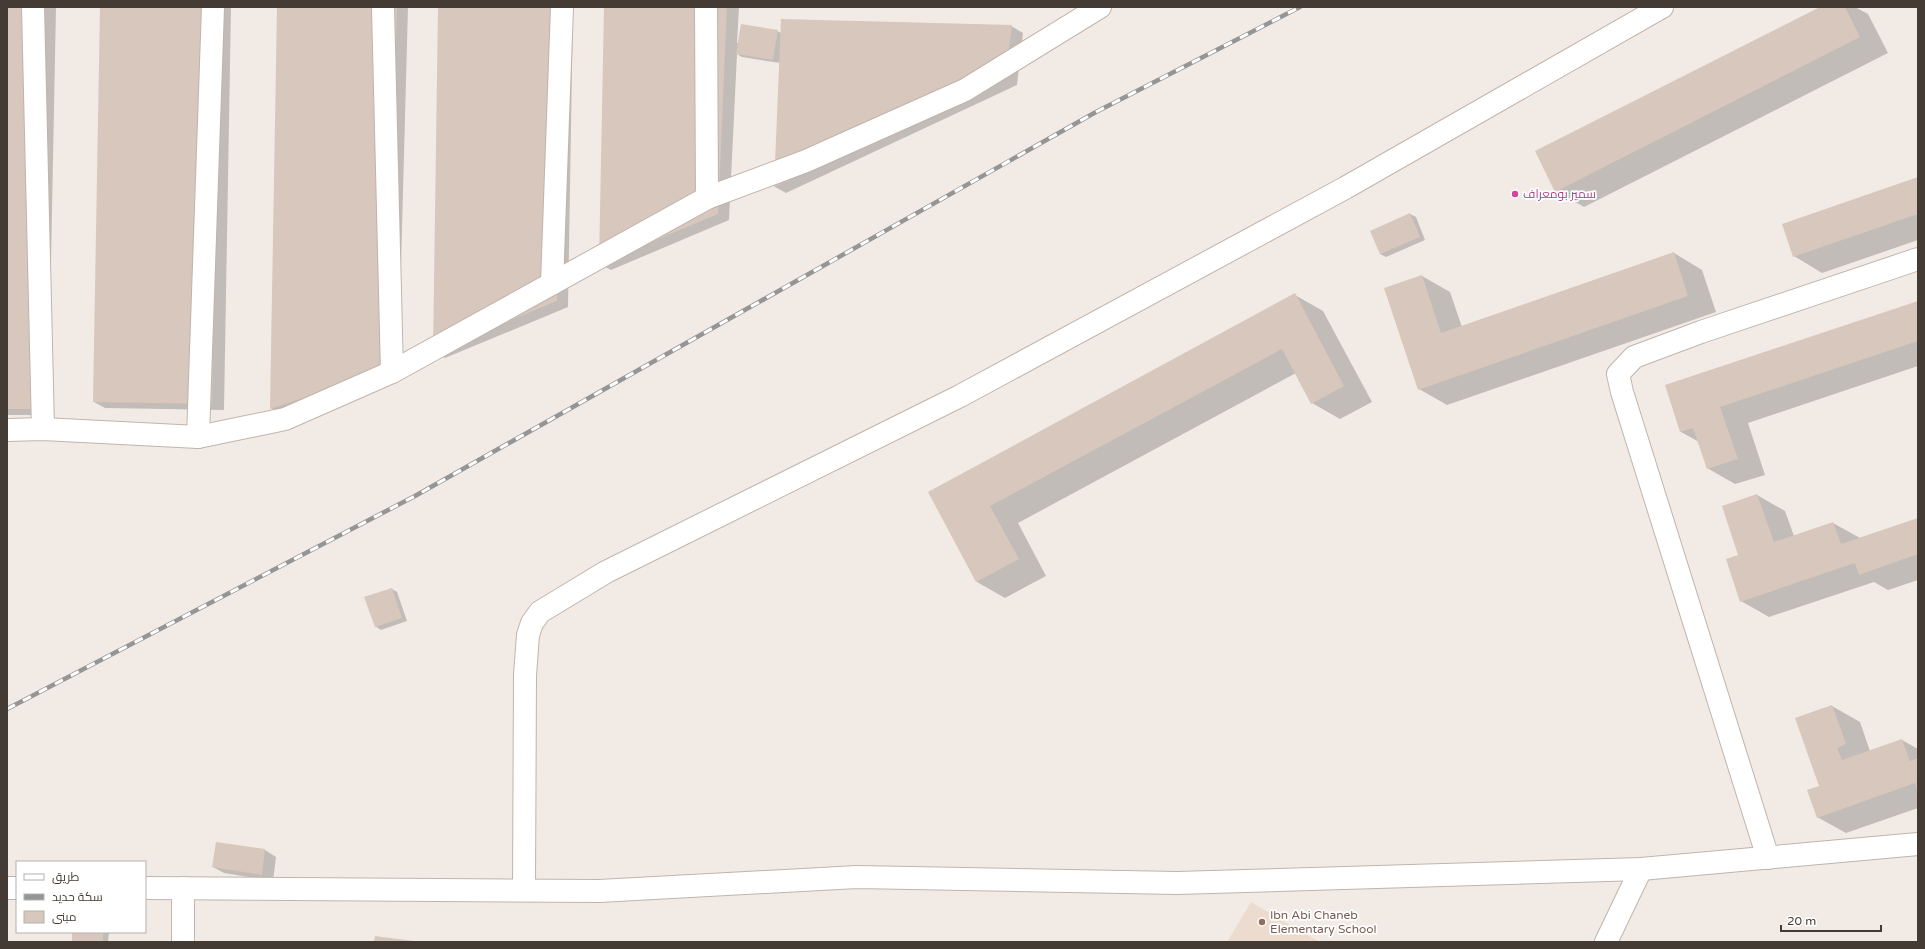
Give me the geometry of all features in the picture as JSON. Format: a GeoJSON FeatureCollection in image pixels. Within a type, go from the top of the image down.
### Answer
{"type":"FeatureCollection","features":[{"type":"Feature","properties":{"kind":"street"},"geometry":{"type":"LineString","coordinates":[[33,7],[43,429]]}},
{"type":"Feature","properties":{"kind":"street"},"geometry":{"type":"LineString","coordinates":[[198,437],[213,7]]}},
{"type":"Feature","properties":{"kind":"street"},"geometry":{"type":"LineString","coordinates":[[383,7],[392,372]]}},
{"type":"Feature","properties":{"kind":"street"},"geometry":{"type":"LineString","coordinates":[[552,284],[562,7]]}},
{"type":"Feature","properties":{"kind":"street"},"geometry":{"type":"LineString","coordinates":[[706,7],[707,198]]}},
{"type":"Feature","properties":{"kind":"street"},"geometry":{"type":"LineString","coordinates":[[7,430],[43,429],[198,437],[285,419],[392,372],[707,198],[806,161],[965,90],[1100,7]]}},
{"type":"Feature","properties":{"kind":"street"},"geometry":{"type":"LineString","coordinates":[[524,890],[524,675],[528,635],[532,623],[540,612],[606,572],[960,396],[1345,188],[1662,7]]}},
{"type":"Feature","properties":{"kind":"street"},"geometry":{"type":"LineString","coordinates":[[1768,858],[1622,392],[1618,374],[1634,357],[1701,332],[1918,259]]}},
{"type":"Feature","properties":{"kind":"street"},"geometry":{"type":"LineString","coordinates":[[146,888],[599,891],[857,877],[1177,884],[1641,869],[1918,844]]}},
{"type":"Feature","properties":{"kind":"street"},"geometry":{"type":"LineString","coordinates":[[1606,942],[1641,869]]}},
{"type":"Feature","properties":{"kind":"street"},"geometry":{"type":"LineString","coordinates":[[182,888],[183,942]]}},
{"type":"Feature","properties":{"kind":"shaded area","name":"Ibn Abi Chaneb Elementary School"},"geometry":{"type":"Polygon","coordinates":[[[1251,902],[1320,942],[1227,942],[1251,902]]]}},
{"type":"Feature","properties":{"kind":"building"},"geometry":{"type":"Polygon","coordinates":[[[7,7],[44,7],[37,409],[7,409],[7,7]]]}},
{"type":"Feature","properties":{"kind":"building"},"geometry":{"type":"Polygon","coordinates":[[[100,7],[220,7],[212,404],[93,402],[100,7]]]}},
{"type":"Feature","properties":{"kind":"building"},"geometry":{"type":"Polygon","coordinates":[[[277,7],[397,7],[387,370],[270,409],[277,7]]]}},
{"type":"Feature","properties":{"kind":"building"},"geometry":{"type":"Polygon","coordinates":[[[438,7],[561,7],[557,301],[433,352],[438,7]]]}},
{"type":"Feature","properties":{"kind":"building"},"geometry":{"type":"Polygon","coordinates":[[[604,7],[727,7],[718,214],[599,264],[604,7]]]}},
{"type":"Feature","properties":{"kind":"building"},"geometry":{"type":"Polygon","coordinates":[[[1820,7],[1845,7],[1860,37],[1555,192],[1535,151],[1820,7]]]}},
{"type":"Feature","properties":{"kind":"building"},"geometry":{"type":"Polygon","coordinates":[[[781,19],[1012,25],[1005,79],[774,187],[781,19]]]}},
{"type":"Feature","properties":{"kind":"building"},"geometry":{"type":"Polygon","coordinates":[[[741,24],[778,30],[773,60],[736,54],[741,24]]]}},
{"type":"Feature","properties":{"kind":"building"},"geometry":{"type":"Polygon","coordinates":[[[1918,177],[1918,214],[1793,257],[1782,224],[1918,177]]]}},
{"type":"Feature","properties":{"kind":"building"},"geometry":{"type":"Polygon","coordinates":[[[1410,213],[1420,237],[1380,254],[1370,231],[1410,213]]]}},
{"type":"Feature","properties":{"kind":"building"},"geometry":{"type":"Polygon","coordinates":[[[1674,252],[1688,296],[1418,390],[1384,288],[1422,275],[1441,333],[1674,252]]]}},
{"type":"Feature","properties":{"kind":"building"},"geometry":{"type":"Polygon","coordinates":[[[1295,293],[1344,386],[1311,404],[1282,349],[990,506],[1019,559],[976,582],[928,492],[1295,293]]]}},
{"type":"Feature","properties":{"kind":"building"},"geometry":{"type":"Polygon","coordinates":[[[1918,301],[1918,341],[1720,407],[1738,459],[1707,469],[1693,428],[1680,432],[1665,385],[1918,301]]]}},
{"type":"Feature","properties":{"kind":"building"},"geometry":{"type":"Polygon","coordinates":[[[1757,494],[1774,542],[1833,522],[1841,544],[1918,518],[1918,554],[1859,575],[1855,563],[1740,602],[1726,559],[1738,555],[1722,506],[1757,494]]]}},
{"type":"Feature","properties":{"kind":"building"},"geometry":{"type":"Polygon","coordinates":[[[392,588],[402,618],[375,627],[364,597],[392,588]]]}},
{"type":"Feature","properties":{"kind":"building"},"geometry":{"type":"Polygon","coordinates":[[[1832,705],[1846,744],[1837,748],[1842,760],[1902,739],[1910,761],[1918,758],[1918,792],[1915,783],[1817,818],[1807,790],[1819,786],[1795,718],[1832,705]]]}},
{"type":"Feature","properties":{"kind":"building"},"geometry":{"type":"Polygon","coordinates":[[[216,842],[265,849],[262,875],[212,867],[216,842]]]}},
{"type":"Feature","properties":{"kind":"building"},"geometry":{"type":"Polygon","coordinates":[[[72,933],[103,933],[103,942],[72,942],[72,933]]]}},
{"type":"Feature","properties":{"kind":"building"},"geometry":{"type":"Polygon","coordinates":[[[375,936],[414,941],[414,942],[374,942],[375,936]]]}},
{"type":"Feature","properties":{"kind":"railway"},"geometry":{"type":"LineString","coordinates":[[7,709],[415,496],[1096,112],[1300,7]]}},
{"type":"Feature","properties":{"kind":"place","name":"سمير بومعراف"},"geometry":{"type":"Point","coordinates":[1515,194]}},
{"type":"Feature","properties":{"kind":"place","name":"Ibn Abi Chaneb Elementary School"},"geometry":{"type":"Point","coordinates":[1262,922]}}]}
